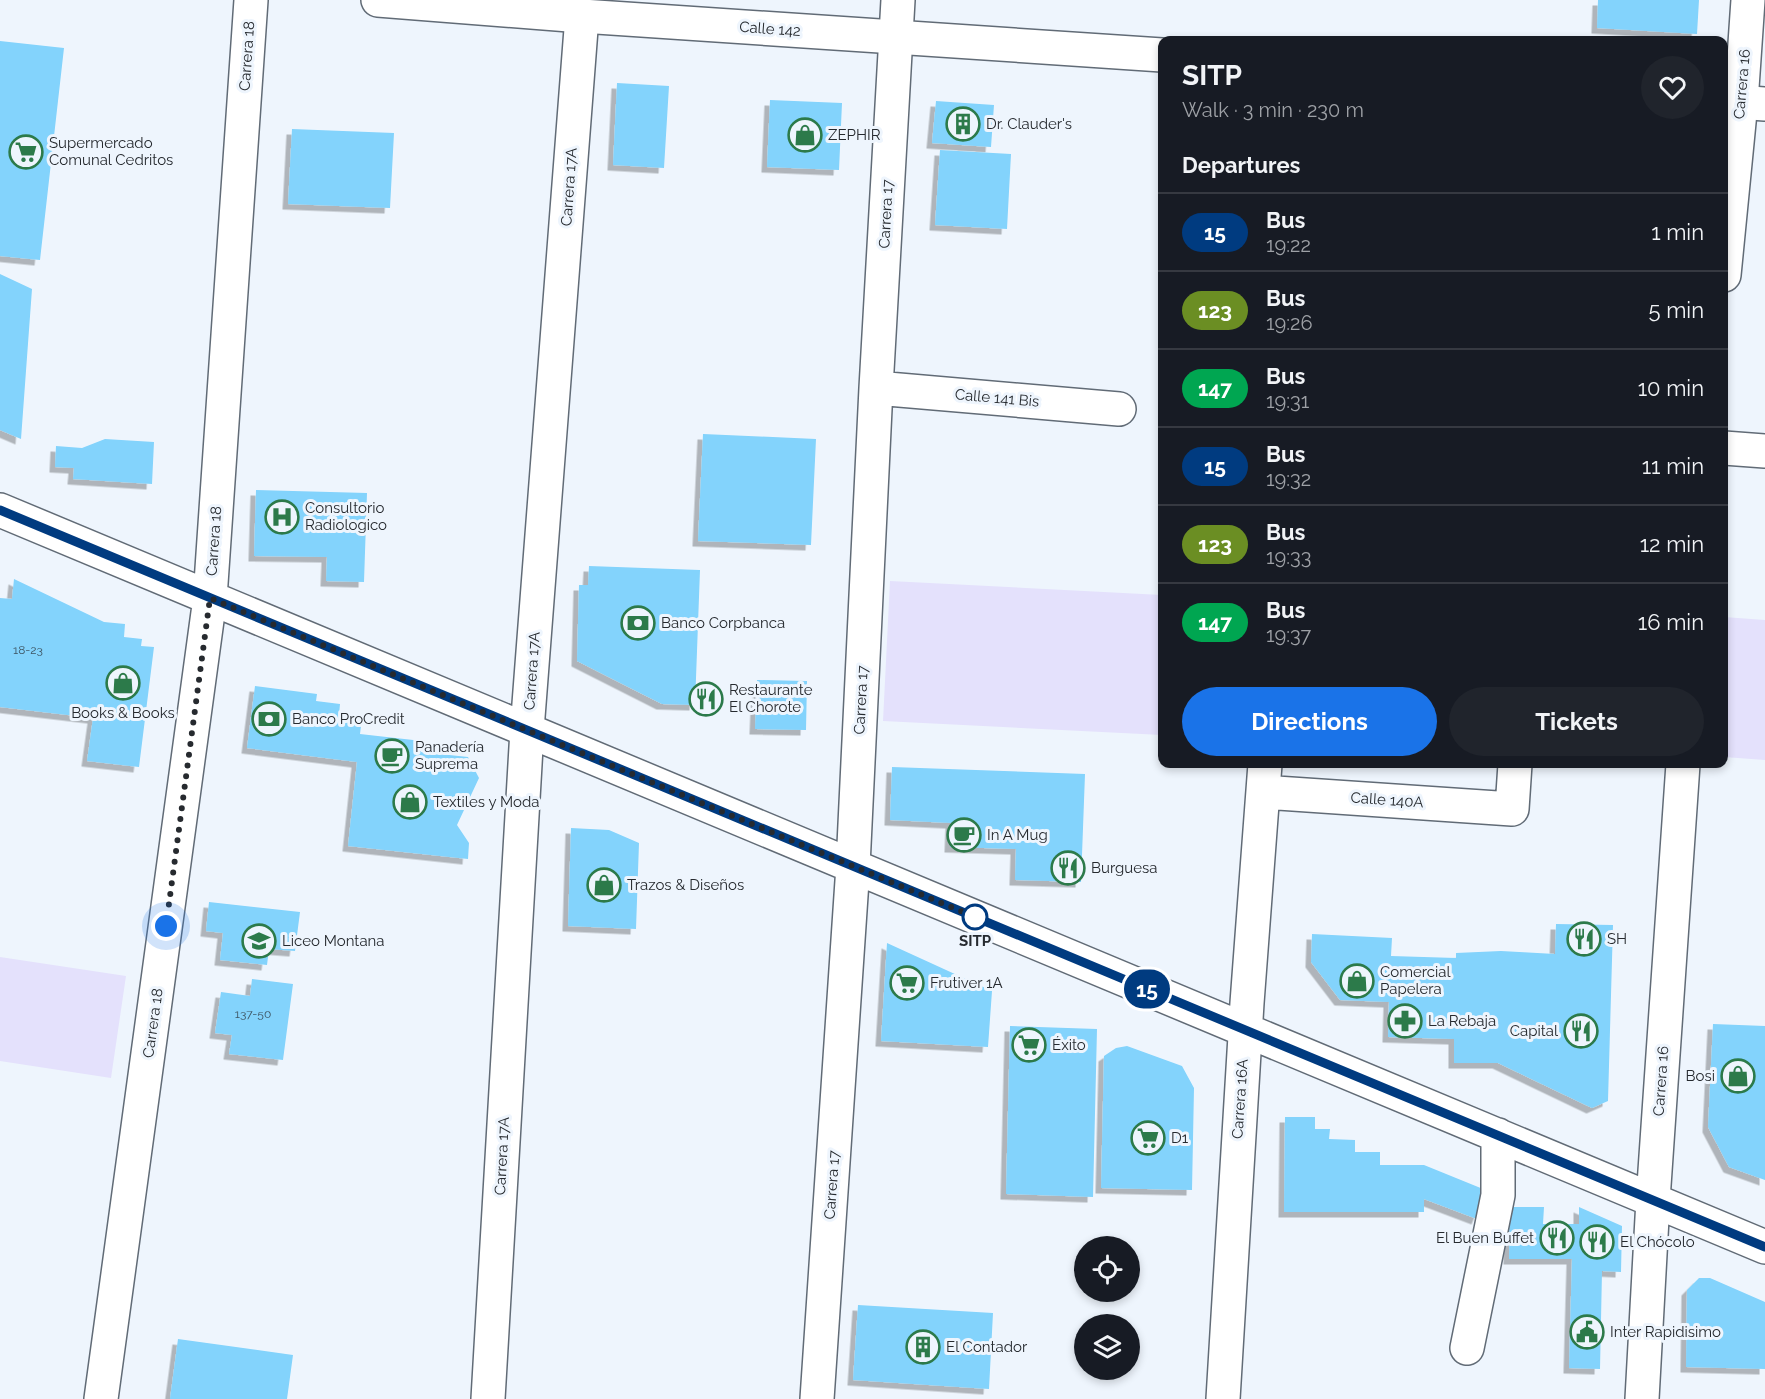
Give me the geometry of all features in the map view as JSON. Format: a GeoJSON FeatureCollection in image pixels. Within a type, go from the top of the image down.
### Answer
{"type":"FeatureCollection","features":[{"type":"Feature","properties":{"kind":"street","name":"Carrera 18"},"geometry":{"type":"LineString","coordinates":[[102,1399],[210,598],[251,0]]}},
{"type":"Feature","properties":{"kind":"street","name":"Calle 142"},"geometry":{"type":"LineString","coordinates":[[378,0],[1158,55]]}},
{"type":"Feature","properties":{"kind":"street","name":"Carrera 17"},"geometry":{"type":"LineString","coordinates":[[817,1399],[853,866],[876,388],[898,0]]}},
{"type":"Feature","properties":{"kind":"street","name":"Carrera 16"},"geometry":{"type":"LineString","coordinates":[[1728,239],[1743,102],[1748,0]]}},
{"type":"Feature","properties":{"kind":"street","name":"Carrera 17A"},"geometry":{"type":"LineString","coordinates":[[488,1399],[527,730],[582,16]]}},
{"type":"Feature","properties":{"kind":"street","name":"Calle 141 Bis"},"geometry":{"type":"LineString","coordinates":[[876,388],[1119,409]]}},
{"type":"Feature","properties":{"kind":"street"},"geometry":{"type":"LineString","coordinates":[[1728,448],[1765,451]]}},
{"type":"Feature","properties":{"kind":"street"},"geometry":{"type":"LineString","coordinates":[[0,510],[1765,1247]]}},
{"type":"Feature","properties":{"kind":"street","name":"Calle 140A"},"geometry":{"type":"LineString","coordinates":[[1264,778],[1512,808],[1515,768]]}},
{"type":"Feature","properties":{"kind":"street","name":"Carrera 16"},"geometry":{"type":"LineString","coordinates":[[1642,1399],[1653,1200],[1683,768]]}},
{"type":"Feature","properties":{"kind":"street","name":"Carrera 16A"},"geometry":{"type":"LineString","coordinates":[[1222,1399],[1245,1030],[1264,778]]}},
{"type":"Feature","properties":{"kind":"street"},"geometry":{"type":"LineString","coordinates":[[1467,1348],[1498,1195],[1498,1135]]}},
{"type":"Feature","properties":{"kind":"shaded area"},"geometry":{"type":"Polygon","coordinates":[[[890,581],[1158,595],[1158,735],[883,721],[890,581]]]}},
{"type":"Feature","properties":{"kind":"shaded area"},"geometry":{"type":"Polygon","coordinates":[[[1728,617],[1765,620],[1765,760],[1728,757],[1728,617]]]}},
{"type":"Feature","properties":{"kind":"shaded area"},"geometry":{"type":"Polygon","coordinates":[[[0,957],[126,976],[111,1078],[0,1061],[0,957]]]}},
{"type":"Feature","properties":{"kind":"building"},"geometry":{"type":"Polygon","coordinates":[[[1598,0],[1699,0],[1697,34],[1597,28],[1598,0]]]}},
{"type":"Feature","properties":{"kind":"building","name":"Supermercado Comunal Cedritos"},"geometry":{"type":"Polygon","coordinates":[[[0,41],[64,48],[40,260],[0,256],[0,41]]]}},
{"type":"Feature","properties":{"kind":"building"},"geometry":{"type":"Polygon","coordinates":[[[617,83],[669,86],[664,168],[613,165],[617,83]]]}},
{"type":"Feature","properties":{"kind":"building","name":"ZEPHIR"},"geometry":{"type":"Polygon","coordinates":[[[770,100],[842,103],[839,170],[767,167],[770,100]]]}},
{"type":"Feature","properties":{"kind":"building","name":"Dr. Clauder's"},"geometry":{"type":"Polygon","coordinates":[[[936,101],[994,105],[991,147],[932,143],[936,101]]]}},
{"type":"Feature","properties":{"kind":"building"},"geometry":{"type":"Polygon","coordinates":[[[292,129],[394,133],[390,208],[288,204],[292,129]]]}},
{"type":"Feature","properties":{"kind":"building"},"geometry":{"type":"Polygon","coordinates":[[[940,150],[1011,154],[1007,229],[935,225],[940,150]]]}},
{"type":"Feature","properties":{"kind":"building"},"geometry":{"type":"Polygon","coordinates":[[[0,274],[32,289],[21,439],[0,430],[0,274]]]}},
{"type":"Feature","properties":{"kind":"building"},"geometry":{"type":"Polygon","coordinates":[[[703,434],[816,439],[811,545],[698,541],[703,434]]]}},
{"type":"Feature","properties":{"kind":"building"},"geometry":{"type":"Polygon","coordinates":[[[105,439],[154,442],[152,484],[73,479],[74,468],[55,467],[56,446],[82,448],[105,439]]]}},
{"type":"Feature","properties":{"kind":"building"},"geometry":{"type":"Polygon","coordinates":[[[256,490],[367,493],[364,582],[326,581],[327,557],[254,556],[256,490]]]}},
{"type":"Feature","properties":{"kind":"building","name":"Banco Corpbanca"},"geometry":{"type":"Polygon","coordinates":[[[589,566],[700,570],[695,705],[662,704],[577,661],[579,585],[588,585],[589,566]]]}},
{"type":"Feature","properties":{"kind":"building"},"geometry":{"type":"Polygon","coordinates":[[[14,579],[104,622],[125,624],[124,637],[142,639],[141,646],[154,647],[139,767],[87,761],[93,718],[0,707],[0,598],[12,599],[14,579]]]}},
{"type":"Feature","properties":{"kind":"building"},"geometry":{"type":"Polygon","coordinates":[[[757,680],[807,681],[806,730],[755,729],[757,680]]]}},
{"type":"Feature","properties":{"kind":"building","name":"Textiles y Moda"},"geometry":{"type":"Polygon","coordinates":[[[255,686],[317,694],[316,701],[340,704],[339,715],[362,718],[360,734],[422,741],[421,752],[468,757],[479,778],[457,825],[469,843],[468,859],[348,846],[357,762],[247,748],[255,686]]]}},
{"type":"Feature","properties":{"kind":"building"},"geometry":{"type":"Polygon","coordinates":[[[892,767],[1085,774],[1081,882],[1015,880],[1016,849],[950,847],[951,823],[890,820],[892,767]]]}},
{"type":"Feature","properties":{"kind":"building","name":"Trazos & Diseños"},"geometry":{"type":"Polygon","coordinates":[[[571,828],[609,830],[639,843],[636,929],[568,926],[571,828]]]}},
{"type":"Feature","properties":{"kind":"building","name":"Liceo Montana"},"geometry":{"type":"Polygon","coordinates":[[[209,902],[300,912],[295,951],[269,949],[267,965],[220,960],[223,933],[206,931],[209,902]]]}},
{"type":"Feature","properties":{"kind":"building"},"geometry":{"type":"Polygon","coordinates":[[[1556,924],[1613,925],[1608,1101],[1592,1108],[1498,1063],[1454,1063],[1454,1039],[1388,1037],[1389,1002],[1340,1000],[1311,962],[1312,934],[1392,938],[1391,956],[1456,958],[1456,953],[1501,951],[1555,954],[1556,924]]]}},
{"type":"Feature","properties":{"kind":"building"},"geometry":{"type":"Polygon","coordinates":[[[887,943],[992,991],[988,1047],[881,1041],[887,943]]]}},
{"type":"Feature","properties":{"kind":"building"},"geometry":{"type":"Polygon","coordinates":[[[252,979],[293,984],[283,1060],[229,1054],[232,1035],[215,1033],[221,992],[250,996],[252,979]]]}},
{"type":"Feature","properties":{"kind":"building","name":"Bosi"},"geometry":{"type":"Polygon","coordinates":[[[1713,1024],[1765,1026],[1765,1180],[1729,1167],[1708,1127],[1713,1024]]]}},
{"type":"Feature","properties":{"kind":"building"},"geometry":{"type":"Polygon","coordinates":[[[1010,1026],[1097,1029],[1093,1197],[1006,1194],[1010,1026]]]}},
{"type":"Feature","properties":{"kind":"building","name":"D1"},"geometry":{"type":"Polygon","coordinates":[[[1127,1046],[1182,1066],[1194,1088],[1192,1190],[1101,1188],[1104,1056],[1116,1048],[1127,1046]]]}},
{"type":"Feature","properties":{"kind":"building"},"geometry":{"type":"Polygon","coordinates":[[[1285,1117],[1315,1117],[1315,1129],[1330,1129],[1329,1139],[1355,1140],[1355,1152],[1380,1152],[1380,1165],[1424,1165],[1488,1191],[1477,1219],[1424,1199],[1424,1212],[1284,1212],[1285,1117]]]}},
{"type":"Feature","properties":{"kind":"building"},"geometry":{"type":"Polygon","coordinates":[[[1510,1207],[1544,1207],[1543,1224],[1579,1224],[1579,1207],[1622,1226],[1621,1272],[1602,1271],[1600,1369],[1569,1368],[1572,1259],[1509,1259],[1510,1207]]]}},
{"type":"Feature","properties":{"kind":"building"},"geometry":{"type":"Polygon","coordinates":[[[1699,1278],[1710,1278],[1765,1302],[1765,1369],[1686,1367],[1687,1290],[1699,1278]]]}},
{"type":"Feature","properties":{"kind":"building","name":"El Contador"},"geometry":{"type":"Polygon","coordinates":[[[858,1305],[993,1313],[989,1389],[853,1380],[858,1305]]]}},
{"type":"Feature","properties":{"kind":"building"},"geometry":{"type":"Polygon","coordinates":[[[178,1339],[293,1355],[287,1399],[170,1399],[178,1339]]]}},
{"type":"Feature","properties":{"kind":"bus line","name":"15"},"geometry":{"type":"LineString","coordinates":[[0,510],[1765,1247]]}},
{"type":"Feature","properties":{"kind":"place","name":"Dr. Clauder's"},"geometry":{"type":"Point","coordinates":[963,124]}},
{"type":"Feature","properties":{"kind":"place","name":"ZEPHIR"},"geometry":{"type":"Point","coordinates":[805,135]}},
{"type":"Feature","properties":{"kind":"place","name":"Supermercado Comunal Cedritos"},"geometry":{"type":"Point","coordinates":[26,152]}},
{"type":"Feature","properties":{"kind":"place","name":"Consultorio Radiologico"},"geometry":{"type":"Point","coordinates":[282,517]}},
{"type":"Feature","properties":{"kind":"place","name":"Banco Corpbanca"},"geometry":{"type":"Point","coordinates":[638,623]}},
{"type":"Feature","properties":{"kind":"place","name":"Books & Books"},"geometry":{"type":"Point","coordinates":[123,683]}},
{"type":"Feature","properties":{"kind":"place","name":"Restaurante El Chorote"},"geometry":{"type":"Point","coordinates":[706,699]}},
{"type":"Feature","properties":{"kind":"place","name":"Banco ProCredit"},"geometry":{"type":"Point","coordinates":[269,719]}},
{"type":"Feature","properties":{"kind":"place","name":"Panadería Suprema"},"geometry":{"type":"Point","coordinates":[392,756]}},
{"type":"Feature","properties":{"kind":"place","name":"Textiles y Moda"},"geometry":{"type":"Point","coordinates":[410,802]}},
{"type":"Feature","properties":{"kind":"place","name":"In A Mug"},"geometry":{"type":"Point","coordinates":[964,835]}},
{"type":"Feature","properties":{"kind":"place","name":"Burguesa"},"geometry":{"type":"Point","coordinates":[1068,868]}},
{"type":"Feature","properties":{"kind":"place","name":"Trazos & Diseños"},"geometry":{"type":"Point","coordinates":[604,885]}},
{"type":"Feature","properties":{"kind":"place","name":"SITP"},"geometry":{"type":"Point","coordinates":[975,917]}},
{"type":"Feature","properties":{"kind":"place","name":"SH"},"geometry":{"type":"Point","coordinates":[1584,939]}},
{"type":"Feature","properties":{"kind":"place","name":"Liceo Montana"},"geometry":{"type":"Point","coordinates":[259,941]}},
{"type":"Feature","properties":{"kind":"place","name":"Comercial Papelera"},"geometry":{"type":"Point","coordinates":[1357,981]}},
{"type":"Feature","properties":{"kind":"place","name":"Frutiver 1A"},"geometry":{"type":"Point","coordinates":[907,983]}},
{"type":"Feature","properties":{"kind":"place","name":"La Rebaja"},"geometry":{"type":"Point","coordinates":[1405,1021]}},
{"type":"Feature","properties":{"kind":"place","name":"Capital"},"geometry":{"type":"Point","coordinates":[1581,1031]}},
{"type":"Feature","properties":{"kind":"place","name":"Éxito"},"geometry":{"type":"Point","coordinates":[1029,1045]}},
{"type":"Feature","properties":{"kind":"place","name":"Bosi"},"geometry":{"type":"Point","coordinates":[1738,1076]}},
{"type":"Feature","properties":{"kind":"place","name":"D1"},"geometry":{"type":"Point","coordinates":[1148,1138]}},
{"type":"Feature","properties":{"kind":"place","name":"El Buen Buffet"},"geometry":{"type":"Point","coordinates":[1557,1238]}},
{"type":"Feature","properties":{"kind":"place","name":"El Chócolo"},"geometry":{"type":"Point","coordinates":[1597,1242]}},
{"type":"Feature","properties":{"kind":"place","name":"Inter Rapidisimo"},"geometry":{"type":"Point","coordinates":[1587,1332]}},
{"type":"Feature","properties":{"kind":"place","name":"El Contador"},"geometry":{"type":"Point","coordinates":[923,1347]}},
{"type":"Feature","properties":{"kind":"route"},"geometry":{"type":"LineString","coordinates":[[166,926],[210,598],[975,917]]}}]}
